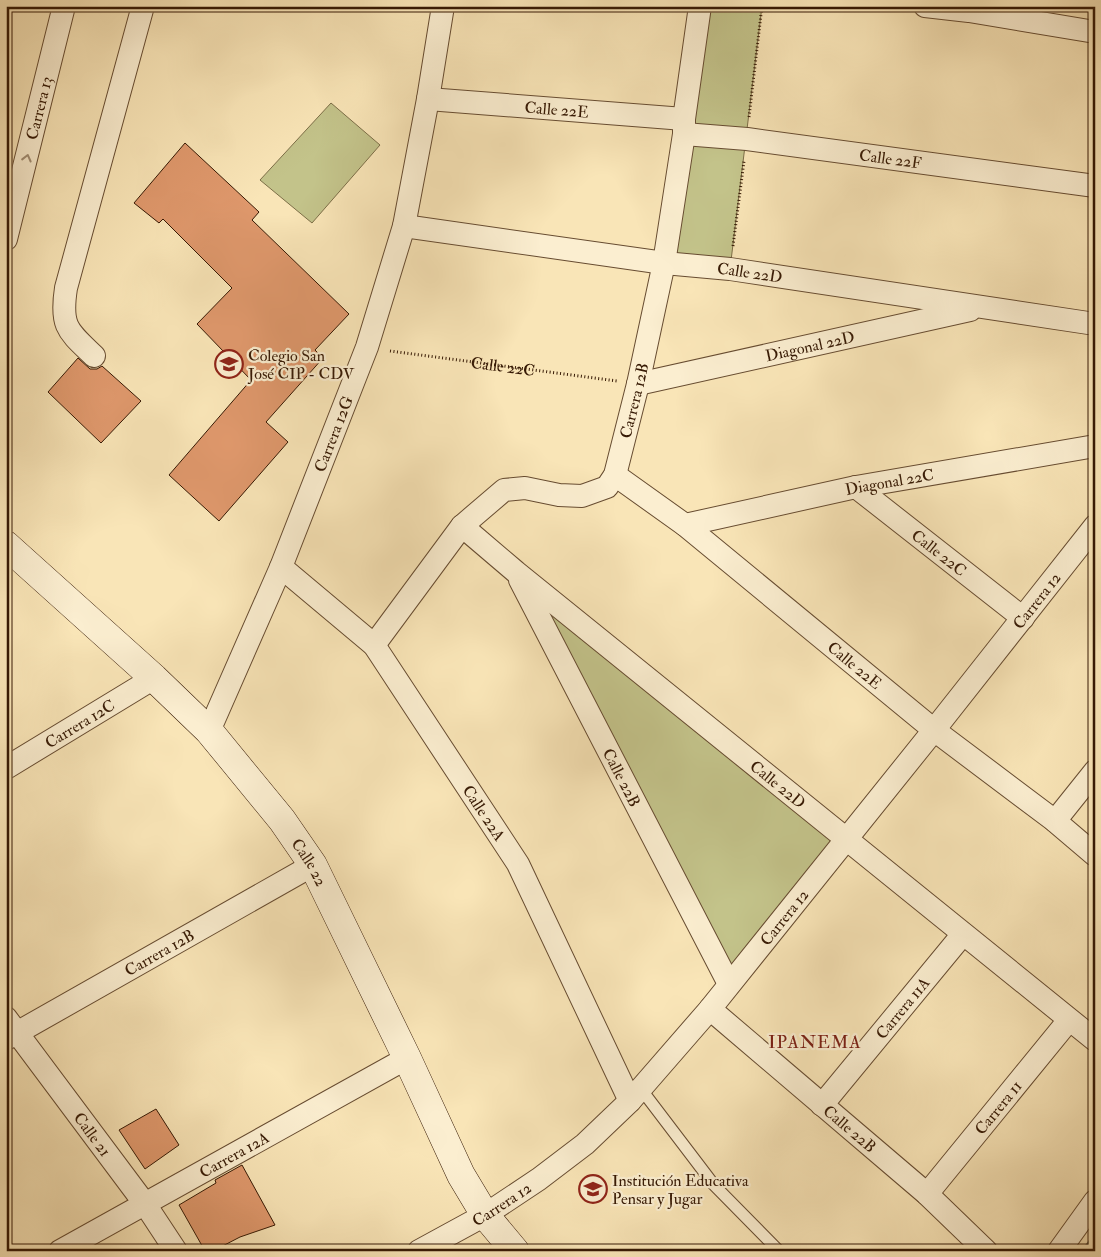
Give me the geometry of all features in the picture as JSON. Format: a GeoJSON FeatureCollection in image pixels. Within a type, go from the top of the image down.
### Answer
{"type":"FeatureCollection","features":[{"type":"Feature","properties":{"kind":"street","name":"Carrera 13"},"geometry":{"type":"LineString","coordinates":[[6,240],[64,6]]}},
{"type":"Feature","properties":{"kind":"street"},"geometry":{"type":"LineString","coordinates":[[94,356],[71,334],[63,309],[69,279],[143,6]]}},
{"type":"Feature","properties":{"kind":"street","name":"Carrera 12G"},"geometry":{"type":"LineString","coordinates":[[209,731],[281,567],[367,348],[404,226],[443,6]]}},
{"type":"Feature","properties":{"kind":"street","name":"Carrera 12B"},"geometry":{"type":"LineString","coordinates":[[615,475],[638,384],[664,263],[700,6]]}},
{"type":"Feature","properties":{"kind":"street"},"geometry":{"type":"LineString","coordinates":[[925,6],[970,9],[1095,32]]}},
{"type":"Feature","properties":{"kind":"street","name":"Calle 22E"},"geometry":{"type":"LineString","coordinates":[[428,99],[684,126]]}},
{"type":"Feature","properties":{"kind":"street","name":"Calle 22F"},"geometry":{"type":"LineString","coordinates":[[684,126],[747,139],[1095,186]]}},
{"type":"Feature","properties":{"kind":"street","name":"Calle 22D"},"geometry":{"type":"LineString","coordinates":[[404,226],[664,263],[730,269],[1095,324]]}},
{"type":"Feature","properties":{"kind":"street","name":"Diagonal 22D"},"geometry":{"type":"LineString","coordinates":[[638,384],[983,308]]}},
{"type":"Feature","properties":{"kind":"street","name":"Diagonal 22C"},"geometry":{"type":"LineString","coordinates":[[685,525],[856,487],[1095,446]]}},
{"type":"Feature","properties":{"kind":"street"},"geometry":{"type":"LineString","coordinates":[[374,645],[462,526],[504,490],[525,488],[559,495],[582,496],[607,487],[615,475]]}},
{"type":"Feature","properties":{"kind":"street","name":"Calle 22E"},"geometry":{"type":"LineString","coordinates":[[615,475],[685,525],[934,730],[1055,821],[1095,855]]}},
{"type":"Feature","properties":{"kind":"street","name":"Calle 22C"},"geometry":{"type":"LineString","coordinates":[[856,487],[1023,618]]}},
{"type":"Feature","properties":{"kind":"street","name":"Calle 22D"},"geometry":{"type":"LineString","coordinates":[[462,526],[516,572],[1095,1040]]}},
{"type":"Feature","properties":{"kind":"street","name":"Carrera 12"},"geometry":{"type":"LineString","coordinates":[[419,1251],[485,1214],[539,1179],[577,1150],[635,1095],[710,1009],[1095,526]]}},
{"type":"Feature","properties":{"kind":"street","name":"Calle 22"},"geometry":{"type":"LineString","coordinates":[[6,545],[154,678],[209,731],[282,820],[313,865],[408,1058],[461,1175],[485,1214],[515,1251]]}},
{"type":"Feature","properties":{"kind":"street","name":"Calle 22A"},"geometry":{"type":"LineString","coordinates":[[281,567],[374,645],[518,864],[635,1095]]}},
{"type":"Feature","properties":{"kind":"street","name":"Calle 22B"},"geometry":{"type":"LineString","coordinates":[[516,572],[729,984]]}},
{"type":"Feature","properties":{"kind":"street","name":"Carrera 12C"},"geometry":{"type":"LineString","coordinates":[[6,768],[154,678]]}},
{"type":"Feature","properties":{"kind":"street"},"geometry":{"type":"LineString","coordinates":[[1055,821],[1095,772]]}},
{"type":"Feature","properties":{"kind":"street","name":"Carrera 12B"},"geometry":{"type":"LineString","coordinates":[[10,1030],[313,865]]}},
{"type":"Feature","properties":{"kind":"street","name":"Carrera 11A"},"geometry":{"type":"LineString","coordinates":[[822,1105],[963,934]]}},
{"type":"Feature","properties":{"kind":"street","name":"Calle 22B"},"geometry":{"type":"LineString","coordinates":[[710,1009],[927,1194],[986,1251]]}},
{"type":"Feature","properties":{"kind":"street","name":"Carrera 11"},"geometry":{"type":"LineString","coordinates":[[927,1194],[1069,1020]]}},
{"type":"Feature","properties":{"kind":"street","name":"Calle 21"},"geometry":{"type":"LineString","coordinates":[[10,1030],[145,1204],[176,1251]]}},
{"type":"Feature","properties":{"kind":"street","name":"Carrera 12A"},"geometry":{"type":"LineString","coordinates":[[60,1251],[408,1058]]}},
{"type":"Feature","properties":{"kind":"street"},"geometry":{"type":"LineString","coordinates":[[1058,1251],[1095,1202]]}},
{"type":"Feature","properties":{"kind":"lane"},"geometry":{"type":"LineString","coordinates":[[635,1095],[714,1185],[780,1251]]}},
{"type":"Feature","properties":{"kind":"path","name":"Calle 22C"},"geometry":{"type":"LineString","coordinates":[[367,348],[638,384]]}},
{"type":"Feature","properties":{"kind":"green space"},"geometry":{"type":"Polygon","coordinates":[[[700,6],[762,6],[730,269],[664,263],[700,6]]]}},
{"type":"Feature","properties":{"kind":"green space"},"geometry":{"type":"Polygon","coordinates":[[[331,103],[380,145],[312,223],[260,180],[331,103]]]}},
{"type":"Feature","properties":{"kind":"green space"},"geometry":{"type":"Polygon","coordinates":[[[516,572],[846,839],[729,984],[516,572]]]}},
{"type":"Feature","properties":{"kind":"building"},"geometry":{"type":"Polygon","coordinates":[[[185,143],[259,212],[252,220],[349,314],[315,350],[323,358],[266,422],[288,442],[219,521],[169,475],[251,380],[197,324],[232,288],[163,219],[159,223],[134,203],[185,143]]]}},
{"type":"Feature","properties":{"kind":"building"},"geometry":{"type":"Polygon","coordinates":[[[78,358],[90,369],[97,369],[102,366],[141,401],[101,443],[48,392],[78,358]]]}},
{"type":"Feature","properties":{"kind":"building"},"geometry":{"type":"Polygon","coordinates":[[[156,1109],[179,1145],[145,1169],[119,1130],[156,1109]]]}},
{"type":"Feature","properties":{"kind":"building"},"geometry":{"type":"Polygon","coordinates":[[[242,1165],[275,1225],[240,1237],[213,1251],[205,1251],[179,1205],[216,1183],[215,1180],[242,1165]]]}},
{"type":"Feature","properties":{"kind":"waterway"},"geometry":{"type":"LineString","coordinates":[[1085,1251],[1095,1238]]}},
{"type":"Feature","properties":{"kind":"place","name":"Colegio San José CIP - CDV"},"geometry":{"type":"Point","coordinates":[229,364]}},
{"type":"Feature","properties":{"kind":"place","name":"Institución Educativa Pensar y Jugar"},"geometry":{"type":"Point","coordinates":[593,1189]}},
{"type":"Feature","properties":{"kind":"district","name":"IPANEMA"},"geometry":{"type":"Point","coordinates":[815,1042]}}]}
